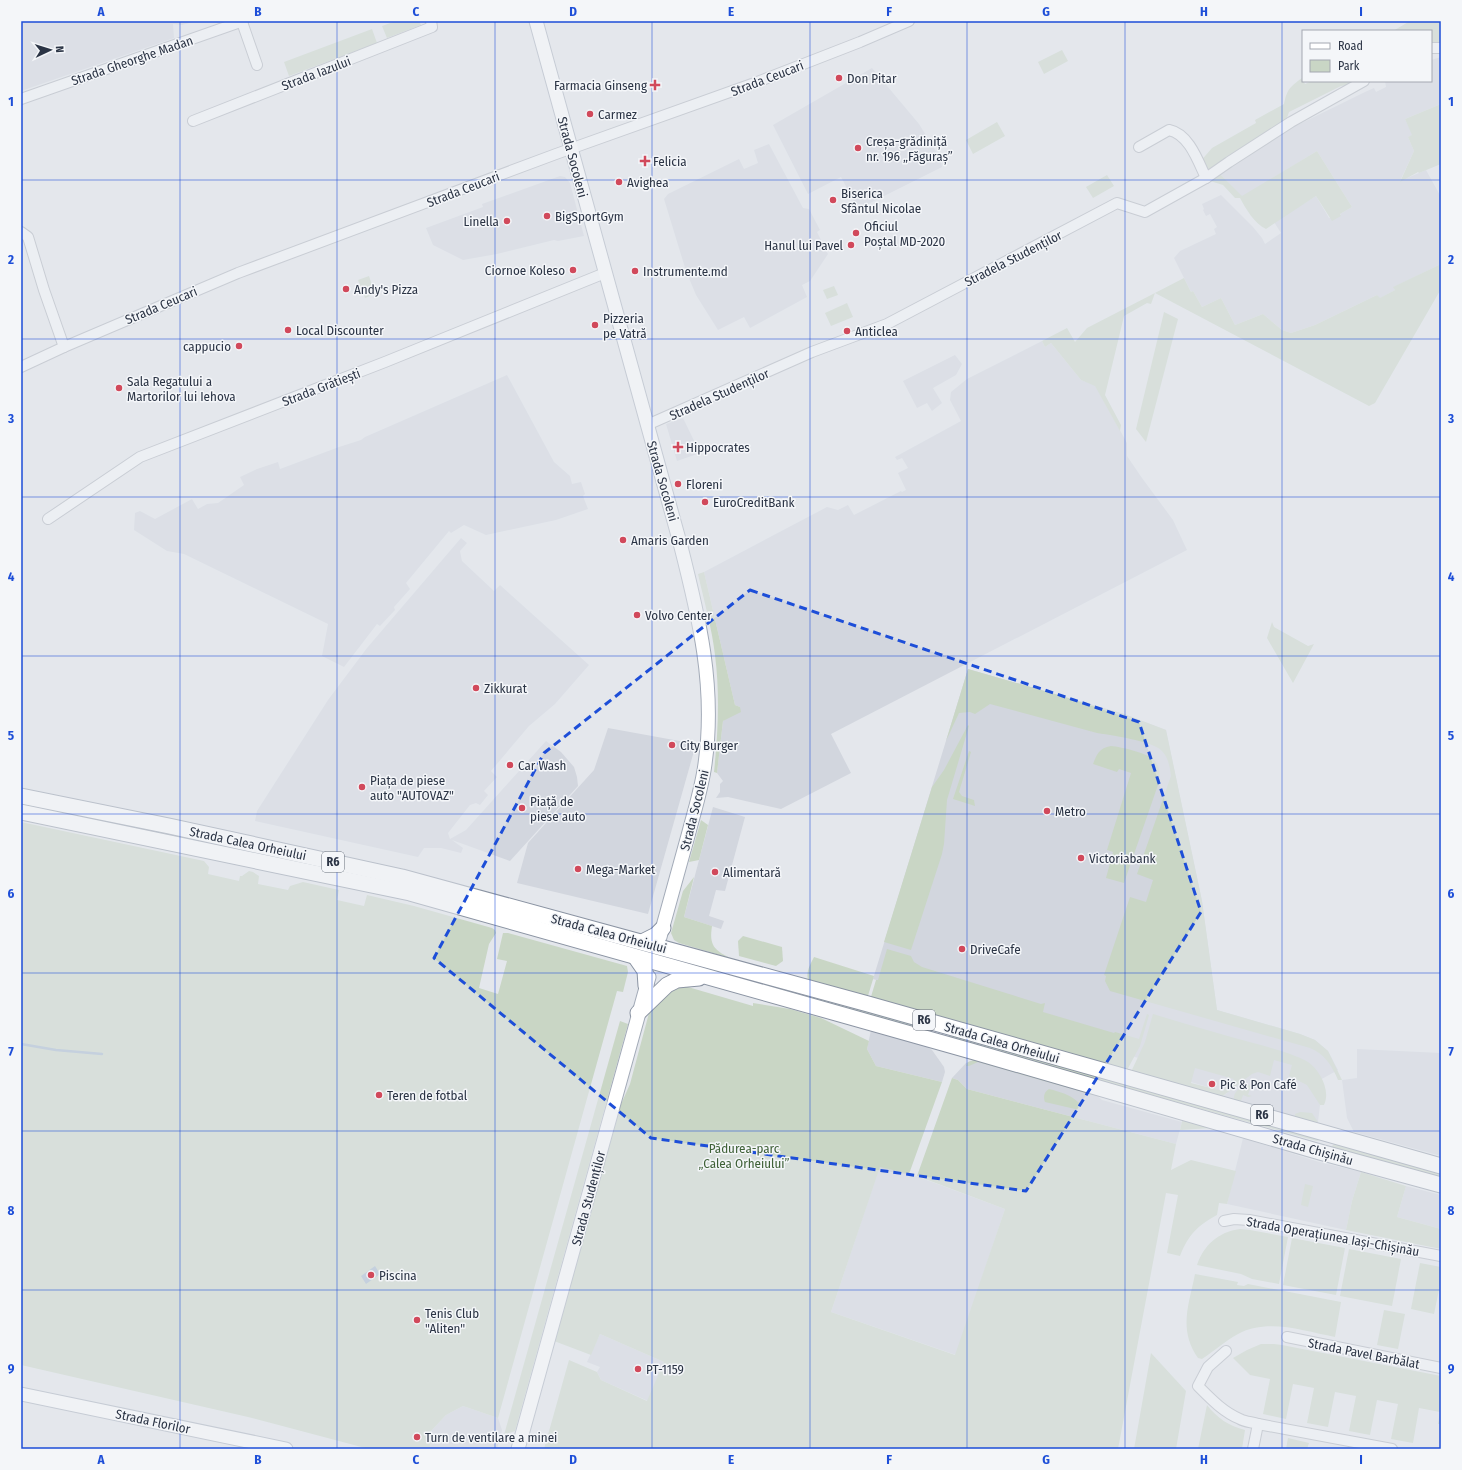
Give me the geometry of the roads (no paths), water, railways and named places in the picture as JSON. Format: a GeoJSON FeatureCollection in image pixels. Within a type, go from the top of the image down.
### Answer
{"type":"FeatureCollection","features":[{"type":"Feature","properties":{"kind":"highway","name":"Strada Calea Orheiului"},"geometry":{"type":"LineString","coordinates":[[21,796],[402,877],[642,942],[1190,1095]]}},
{"type":"Feature","properties":{"kind":"highway","name":"Strada Calea Orheiului"},"geometry":{"type":"LineString","coordinates":[[21,812],[410,893],[1186,1113]]}},
{"type":"Feature","properties":{"kind":"highway"},"geometry":{"type":"LineString","coordinates":[[238,857],[241,842]]}},
{"type":"Feature","properties":{"kind":"highway"},"geometry":{"type":"LineString","coordinates":[[642,942],[656,935],[663,928]]}},
{"type":"Feature","properties":{"kind":"highway"},"geometry":{"type":"LineString","coordinates":[[636,958],[646,971],[646,986]]}},
{"type":"Feature","properties":{"kind":"highway"},"geometry":{"type":"LineString","coordinates":[[638,1013],[660,990],[671,982],[681,979],[712,978]]}},
{"type":"Feature","properties":{"kind":"highway"},"geometry":{"type":"LineString","coordinates":[[933,1041],[938,1024]]}},
{"type":"Feature","properties":{"kind":"highway","name":"Strada Chișinău"},"geometry":{"type":"LineString","coordinates":[[1190,1095],[1441,1166]]}},
{"type":"Feature","properties":{"kind":"highway","name":"Strada Chișinău"},"geometry":{"type":"LineString","coordinates":[[1186,1113],[1441,1185]]}},
{"type":"Feature","properties":{"kind":"highway"},"geometry":{"type":"LineString","coordinates":[[1320,1152],[1333,1135]]}},
{"type":"Feature","properties":{"kind":"main road","name":"Strada Socoleni"},"geometry":{"type":"LineString","coordinates":[[536,21],[680,543],[695,604],[706,659],[709,702],[708,743],[702,784],[657,947]]}},
{"type":"Feature","properties":{"kind":"main road","name":"Strada Studenților"},"geometry":{"type":"LineString","coordinates":[[518,1449],[657,947]]}},
{"type":"Feature","properties":{"kind":"main road","name":"Strada Florilor"},"geometry":{"type":"LineString","coordinates":[[21,1394],[286,1449]]}},
{"type":"Feature","properties":{"kind":"street"},"geometry":{"type":"LineString","coordinates":[[242,21],[257,65]]}},
{"type":"Feature","properties":{"kind":"street","name":"Strada Gheorghe Madan"},"geometry":{"type":"LineString","coordinates":[[21,99],[242,21]]}},
{"type":"Feature","properties":{"kind":"street","name":"Strada Iazului"},"geometry":{"type":"LineString","coordinates":[[193,121],[432,27],[431,21]]}},
{"type":"Feature","properties":{"kind":"street","name":"Strada Ceucari"},"geometry":{"type":"LineString","coordinates":[[21,367],[64,347],[238,273],[571,149],[752,84],[860,42],[909,21]]}},
{"type":"Feature","properties":{"kind":"street","name":"Stradela Studenților"},"geometry":{"type":"LineString","coordinates":[[647,425],[812,352],[881,326],[1117,203],[1145,212],[1206,178],[1292,122],[1362,82]]}},
{"type":"Feature","properties":{"kind":"street"},"geometry":{"type":"LineString","coordinates":[[1139,147],[1169,130],[1175,131],[1187,142],[1206,178]]}},
{"type":"Feature","properties":{"kind":"street"},"geometry":{"type":"LineString","coordinates":[[21,232],[28,237],[44,290],[64,347]]}},
{"type":"Feature","properties":{"kind":"street","name":"Strada Grătiești"},"geometry":{"type":"LineString","coordinates":[[48,519],[140,458],[385,362],[605,273]]}},
{"type":"Feature","properties":{"kind":"street","name":"Strada Operațiunea Iași-Chișinău"},"geometry":{"type":"LineString","coordinates":[[1224,1221],[1234,1219],[1248,1220],[1441,1256]]}},
{"type":"Feature","properties":{"kind":"street","name":"Strada Pavel Barbălat"},"geometry":{"type":"LineString","coordinates":[[1287,1337],[1441,1368]]}},
{"type":"Feature","properties":{"kind":"street"},"geometry":{"type":"LineString","coordinates":[[1226,1351],[1208,1367],[1198,1386],[1215,1403],[1240,1420],[1392,1449]]}},
{"type":"Feature","properties":{"kind":"street"},"geometry":{"type":"LineString","coordinates":[[1253,1449],[1258,1424]]}},
{"type":"Feature","properties":{"kind":"water","name":"Piscina"},"geometry":{"type":"Polygon","coordinates":[[[375,1266],[380,1274],[366,1284],[361,1276],[375,1266]]]}},
{"type":"Feature","properties":{"kind":"waterway"},"geometry":{"type":"LineString","coordinates":[[21,1044],[56,1050],[102,1054]]}},
{"type":"Feature","properties":{"kind":"place","name":"Don Pitar"},"geometry":{"type":"Point","coordinates":[839,78]}},
{"type":"Feature","properties":{"kind":"place","name":"Farmacia Ginseng"},"geometry":{"type":"Point","coordinates":[655,85]}},
{"type":"Feature","properties":{"kind":"place","name":"Carmez"},"geometry":{"type":"Point","coordinates":[590,114]}},
{"type":"Feature","properties":{"kind":"place","name":"Creșa-grădiniță nr. 196 „Făguraș”"},"geometry":{"type":"Point","coordinates":[858,148]}},
{"type":"Feature","properties":{"kind":"place","name":"Felicia"},"geometry":{"type":"Point","coordinates":[645,161]}},
{"type":"Feature","properties":{"kind":"place","name":"Avighea"},"geometry":{"type":"Point","coordinates":[619,182]}},
{"type":"Feature","properties":{"kind":"place","name":"Biserica Sfântul Nicolae"},"geometry":{"type":"Point","coordinates":[833,200]}},
{"type":"Feature","properties":{"kind":"place","name":"BigSportGym"},"geometry":{"type":"Point","coordinates":[547,216]}},
{"type":"Feature","properties":{"kind":"place","name":"Linella"},"geometry":{"type":"Point","coordinates":[507,221]}},
{"type":"Feature","properties":{"kind":"place","name":"Oficiul Poștal MD-2020"},"geometry":{"type":"Point","coordinates":[856,233]}},
{"type":"Feature","properties":{"kind":"place","name":"Hanul lui Pavel"},"geometry":{"type":"Point","coordinates":[851,245]}},
{"type":"Feature","properties":{"kind":"place","name":"Ciornoe Koleso"},"geometry":{"type":"Point","coordinates":[573,270]}},
{"type":"Feature","properties":{"kind":"place","name":"Instrumente.md"},"geometry":{"type":"Point","coordinates":[635,271]}},
{"type":"Feature","properties":{"kind":"place","name":"Andy's Pizza"},"geometry":{"type":"Point","coordinates":[346,289]}},
{"type":"Feature","properties":{"kind":"place","name":"Pizzeria pe Vatră"},"geometry":{"type":"Point","coordinates":[595,325]}},
{"type":"Feature","properties":{"kind":"place","name":"Local Discounter"},"geometry":{"type":"Point","coordinates":[288,330]}},
{"type":"Feature","properties":{"kind":"place","name":"Anticlea"},"geometry":{"type":"Point","coordinates":[847,331]}},
{"type":"Feature","properties":{"kind":"place","name":"cappucio"},"geometry":{"type":"Point","coordinates":[239,346]}},
{"type":"Feature","properties":{"kind":"place","name":"Sala Regatului a Martorilor lui Iehova"},"geometry":{"type":"Point","coordinates":[119,388]}},
{"type":"Feature","properties":{"kind":"place","name":"Hippocrates"},"geometry":{"type":"Point","coordinates":[678,447]}},
{"type":"Feature","properties":{"kind":"place","name":"Floreni"},"geometry":{"type":"Point","coordinates":[678,484]}},
{"type":"Feature","properties":{"kind":"place","name":"EuroCreditBank"},"geometry":{"type":"Point","coordinates":[705,502]}},
{"type":"Feature","properties":{"kind":"place","name":"Amaris Garden"},"geometry":{"type":"Point","coordinates":[623,540]}},
{"type":"Feature","properties":{"kind":"place","name":"Volvo Center"},"geometry":{"type":"Point","coordinates":[637,615]}},
{"type":"Feature","properties":{"kind":"place","name":"Zikkurat"},"geometry":{"type":"Point","coordinates":[476,688]}},
{"type":"Feature","properties":{"kind":"place","name":"City Burger"},"geometry":{"type":"Point","coordinates":[672,745]}},
{"type":"Feature","properties":{"kind":"place","name":"Car Wash"},"geometry":{"type":"Point","coordinates":[510,765]}},
{"type":"Feature","properties":{"kind":"place","name":"Piața de piese auto \"AUTOVAZ\""},"geometry":{"type":"Point","coordinates":[362,787]}},
{"type":"Feature","properties":{"kind":"place","name":"Piață de piese auto"},"geometry":{"type":"Point","coordinates":[522,808]}},
{"type":"Feature","properties":{"kind":"place","name":"Metro"},"geometry":{"type":"Point","coordinates":[1047,811]}},
{"type":"Feature","properties":{"kind":"place","name":"Victoriabank"},"geometry":{"type":"Point","coordinates":[1081,858]}},
{"type":"Feature","properties":{"kind":"place","name":"Mega-Market"},"geometry":{"type":"Point","coordinates":[578,869]}},
{"type":"Feature","properties":{"kind":"place","name":"Alimentară"},"geometry":{"type":"Point","coordinates":[715,872]}},
{"type":"Feature","properties":{"kind":"place","name":"DriveCafe"},"geometry":{"type":"Point","coordinates":[962,949]}},
{"type":"Feature","properties":{"kind":"place","name":"Pic & Pon Café"},"geometry":{"type":"Point","coordinates":[1212,1084]}},
{"type":"Feature","properties":{"kind":"place","name":"Teren de fotbal"},"geometry":{"type":"Point","coordinates":[379,1095]}},
{"type":"Feature","properties":{"kind":"place","name":"Piscina"},"geometry":{"type":"Point","coordinates":[371,1275]}},
{"type":"Feature","properties":{"kind":"place","name":"Tenis Club \"Aliten\""},"geometry":{"type":"Point","coordinates":[417,1320]}},
{"type":"Feature","properties":{"kind":"place","name":"PT-1159"},"geometry":{"type":"Point","coordinates":[638,1369]}},
{"type":"Feature","properties":{"kind":"place","name":"Turn de ventilare a minei"},"geometry":{"type":"Point","coordinates":[417,1437]}},
{"type":"Feature","properties":{"kind":"park label","name":"Pădurea-parc „Calea Orheiului”"},"geometry":{"type":"Point","coordinates":[744,1156]}}]}
